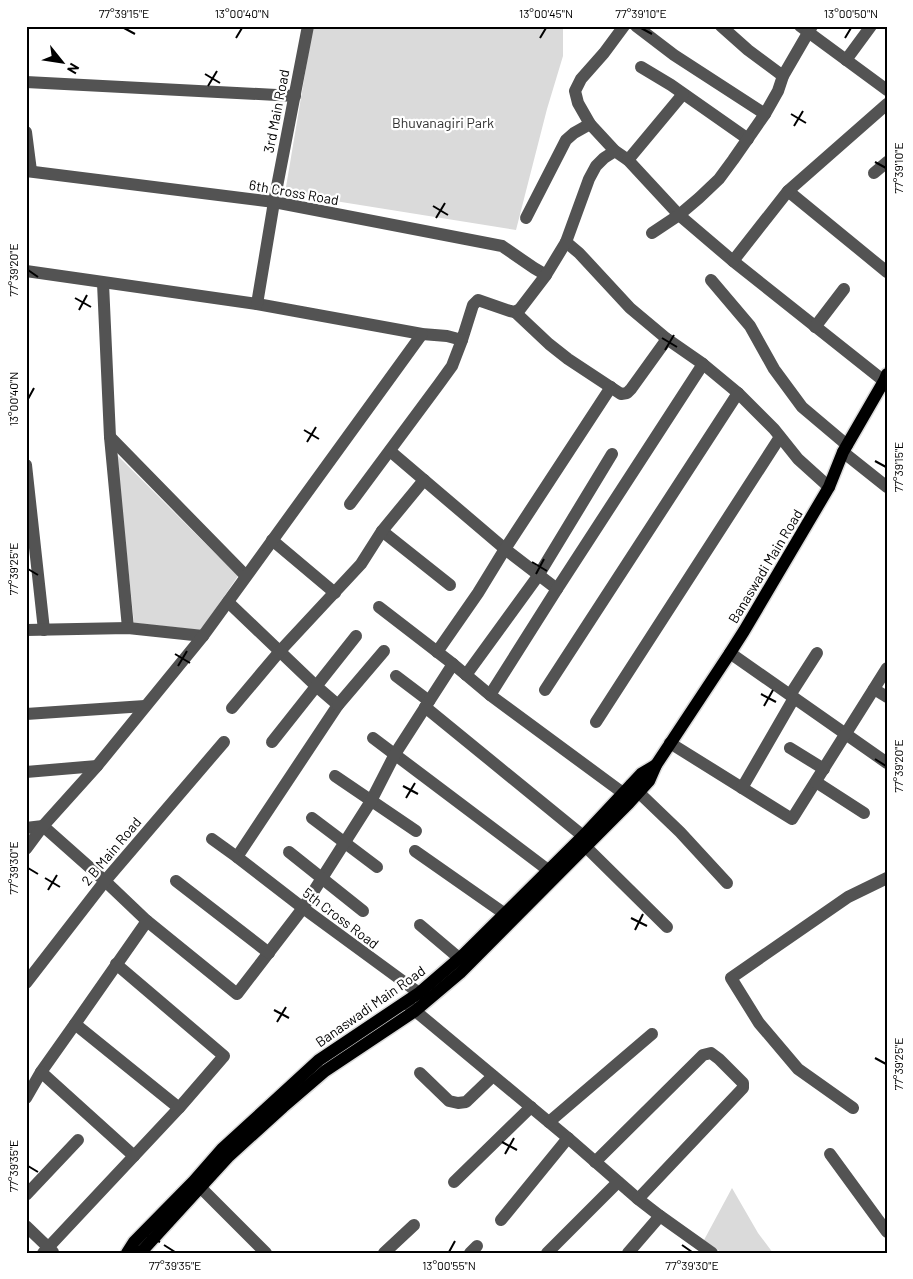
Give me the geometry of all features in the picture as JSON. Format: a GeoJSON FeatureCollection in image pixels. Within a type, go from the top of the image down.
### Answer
{"type":"FeatureCollection","features":[{"type":"Feature","properties":{"kind":"main road","name":"Banaswadi Main Road"},"geometry":{"type":"LineString","coordinates":[[135,1249],[200,1187],[229,1156],[325,1071],[410,1006],[460,973],[584,842],[631,790],[642,774],[656,765],[730,654],[829,487],[845,448],[885,377]]}},
{"type":"Feature","properties":{"kind":"main road","name":"Banaswadi Main Road"},"geometry":{"type":"LineString","coordinates":[[424,996],[548,870],[584,842]]}},
{"type":"Feature","properties":{"kind":"main road","name":"Banaswadi Main Road"},"geometry":{"type":"LineString","coordinates":[[135,1249],[222,1149],[319,1060],[410,1006]]}},
{"type":"Feature","properties":{"kind":"street","name":"3rd Main Road"},"geometry":{"type":"LineString","coordinates":[[257,304],[274,202],[308,26]]}},
{"type":"Feature","properties":{"kind":"street"},"geometry":{"type":"LineString","coordinates":[[636,26],[674,56],[765,114]]}},
{"type":"Feature","properties":{"kind":"street"},"geometry":{"type":"LineString","coordinates":[[846,60],[871,26]]}},
{"type":"Feature","properties":{"kind":"street"},"geometry":{"type":"LineString","coordinates":[[724,27],[748,50],[783,76]]}},
{"type":"Feature","properties":{"kind":"street"},"geometry":{"type":"LineString","coordinates":[[621,28],[604,53],[581,79],[575,91],[578,103],[590,124],[615,151],[628,160],[679,215],[732,261],[815,327],[885,377]]}},
{"type":"Feature","properties":{"kind":"street"},"geometry":{"type":"LineString","coordinates":[[652,233],[679,215],[719,179],[765,114],[778,91],[783,76],[807,28],[887,90]]}},
{"type":"Feature","properties":{"kind":"street"},"geometry":{"type":"LineString","coordinates":[[641,67],[748,139]]}},
{"type":"Feature","properties":{"kind":"street"},"geometry":{"type":"LineString","coordinates":[[26,82],[295,96]]}},
{"type":"Feature","properties":{"kind":"street"},"geometry":{"type":"LineString","coordinates":[[628,160],[683,94]]}},
{"type":"Feature","properties":{"kind":"street"},"geometry":{"type":"LineString","coordinates":[[732,261],[788,191],[887,104]]}},
{"type":"Feature","properties":{"kind":"street"},"geometry":{"type":"LineString","coordinates":[[526,218],[566,140],[590,124]]}},
{"type":"Feature","properties":{"kind":"street"},"geometry":{"type":"LineString","coordinates":[[26,132],[28,171]]}},
{"type":"Feature","properties":{"kind":"street"},"geometry":{"type":"LineString","coordinates":[[515,312],[520,309],[546,275],[566,242],[589,179],[596,166],[615,151]]}},
{"type":"Feature","properties":{"kind":"street"},"geometry":{"type":"LineString","coordinates":[[874,173],[887,162]]}},
{"type":"Feature","properties":{"kind":"street","name":"6th Cross Road"},"geometry":{"type":"LineString","coordinates":[[28,171],[274,202],[502,246],[546,275]]}},
{"type":"Feature","properties":{"kind":"street"},"geometry":{"type":"LineString","coordinates":[[788,191],[887,272]]}},
{"type":"Feature","properties":{"kind":"street"},"geometry":{"type":"LineString","coordinates":[[566,242],[579,253],[630,308],[738,393],[774,429],[798,459],[829,487]]}},
{"type":"Feature","properties":{"kind":"street"},"geometry":{"type":"LineString","coordinates":[[26,271],[257,304],[462,340]]}},
{"type":"Feature","properties":{"kind":"street"},"geometry":{"type":"LineString","coordinates":[[711,280],[750,326],[774,369],[802,407],[887,487]]}},
{"type":"Feature","properties":{"kind":"street"},"geometry":{"type":"LineString","coordinates":[[103,283],[110,437],[128,628]]}},
{"type":"Feature","properties":{"kind":"street"},"geometry":{"type":"LineString","coordinates":[[815,327],[844,289]]}},
{"type":"Feature","properties":{"kind":"street"},"geometry":{"type":"LineString","coordinates":[[350,504],[452,366],[473,305],[478,300],[515,312],[568,359],[622,394],[631,389],[667,339]]}},
{"type":"Feature","properties":{"kind":"street"},"geometry":{"type":"LineString","coordinates":[[26,849],[43,826],[97,766],[202,636],[422,334]]}},
{"type":"Feature","properties":{"kind":"street"},"geometry":{"type":"LineString","coordinates":[[490,695],[703,364]]}},
{"type":"Feature","properties":{"kind":"street"},"geometry":{"type":"LineString","coordinates":[[438,652],[611,387]]}},
{"type":"Feature","properties":{"kind":"street"},"geometry":{"type":"LineString","coordinates":[[545,690],[738,393]]}},
{"type":"Feature","properties":{"kind":"street"},"geometry":{"type":"LineString","coordinates":[[110,437],[246,576]]}},
{"type":"Feature","properties":{"kind":"street"},"geometry":{"type":"LineString","coordinates":[[596,722],[780,437]]}},
{"type":"Feature","properties":{"kind":"street"},"geometry":{"type":"LineString","coordinates":[[390,451],[505,549],[557,589]]}},
{"type":"Feature","properties":{"kind":"street"},"geometry":{"type":"LineString","coordinates":[[466,675],[538,576],[612,454]]}},
{"type":"Feature","properties":{"kind":"street"},"geometry":{"type":"LineString","coordinates":[[26,465],[44,630]]}},
{"type":"Feature","properties":{"kind":"street"},"geometry":{"type":"LineString","coordinates":[[232,708],[280,651],[361,564],[382,531],[424,480]]}},
{"type":"Feature","properties":{"kind":"street"},"geometry":{"type":"LineString","coordinates":[[382,531],[450,585]]}},
{"type":"Feature","properties":{"kind":"street"},"geometry":{"type":"LineString","coordinates":[[272,540],[335,593]]}},
{"type":"Feature","properties":{"kind":"street"},"geometry":{"type":"LineString","coordinates":[[228,602],[338,705]]}},
{"type":"Feature","properties":{"kind":"street"},"geometry":{"type":"LineString","coordinates":[[380,607],[490,695],[631,790],[680,832],[727,883]]}},
{"type":"Feature","properties":{"kind":"street"},"geometry":{"type":"LineString","coordinates":[[26,630],[128,628],[202,636]]}},
{"type":"Feature","properties":{"kind":"street"},"geometry":{"type":"LineString","coordinates":[[272,742],[356,636]]}},
{"type":"Feature","properties":{"kind":"street"},"geometry":{"type":"LineString","coordinates":[[237,857],[338,705],[384,651]]}},
{"type":"Feature","properties":{"kind":"street"},"geometry":{"type":"LineString","coordinates":[[742,788],[817,653]]}},
{"type":"Feature","properties":{"kind":"street"},"geometry":{"type":"LineString","coordinates":[[730,654],[887,763]]}},
{"type":"Feature","properties":{"kind":"street"},"geometry":{"type":"LineString","coordinates":[[26,828],[43,826],[146,920],[237,994],[303,908],[345,843],[395,754],[453,664]]}},
{"type":"Feature","properties":{"kind":"street"},"geometry":{"type":"LineString","coordinates":[[670,744],[792,819],[887,668]]}},
{"type":"Feature","properties":{"kind":"street"},"geometry":{"type":"LineString","coordinates":[[396,676],[584,842],[667,927]]}},
{"type":"Feature","properties":{"kind":"street"},"geometry":{"type":"LineString","coordinates":[[874,689],[887,697]]}},
{"type":"Feature","properties":{"kind":"street"},"geometry":{"type":"LineString","coordinates":[[26,714],[145,706]]}},
{"type":"Feature","properties":{"kind":"street"},"geometry":{"type":"LineString","coordinates":[[373,738],[548,870]]}},
{"type":"Feature","properties":{"kind":"street","name":"2 B Main Road"},"geometry":{"type":"LineString","coordinates":[[26,983],[105,881],[224,742]]}},
{"type":"Feature","properties":{"kind":"street"},"geometry":{"type":"LineString","coordinates":[[790,748],[824,769]]}},
{"type":"Feature","properties":{"kind":"street"},"geometry":{"type":"LineString","coordinates":[[26,772],[97,766]]}},
{"type":"Feature","properties":{"kind":"street"},"geometry":{"type":"LineString","coordinates":[[335,776],[416,831]]}},
{"type":"Feature","properties":{"kind":"street"},"geometry":{"type":"LineString","coordinates":[[816,782],[864,813]]}},
{"type":"Feature","properties":{"kind":"street"},"geometry":{"type":"LineString","coordinates":[[312,818],[377,867]]}},
{"type":"Feature","properties":{"kind":"street","name":"5th Cross Road"},"geometry":{"type":"LineString","coordinates":[[212,839],[424,996]]}},
{"type":"Feature","properties":{"kind":"street"},"geometry":{"type":"LineString","coordinates":[[415,851],[505,914]]}},
{"type":"Feature","properties":{"kind":"street"},"geometry":{"type":"LineString","coordinates":[[289,852],[363,911]]}},
{"type":"Feature","properties":{"kind":"street"},"geometry":{"type":"LineString","coordinates":[[853,1108],[798,1069],[759,1023],[731,978],[848,897],[887,878]]}},
{"type":"Feature","properties":{"kind":"street"},"geometry":{"type":"LineString","coordinates":[[176,882],[269,953]]}},
{"type":"Feature","properties":{"kind":"street"},"geometry":{"type":"LineString","coordinates":[[26,1098],[41,1072],[146,920]]}},
{"type":"Feature","properties":{"kind":"street"},"geometry":{"type":"LineString","coordinates":[[420,925],[460,958]]}},
{"type":"Feature","properties":{"kind":"street"},"geometry":{"type":"LineString","coordinates":[[26,1226],[48,1251],[224,1056],[116,964]]}},
{"type":"Feature","properties":{"kind":"street"},"geometry":{"type":"LineString","coordinates":[[410,1006],[638,1199],[707,1251]]}},
{"type":"Feature","properties":{"kind":"street"},"geometry":{"type":"LineString","coordinates":[[75,1024],[179,1108]]}},
{"type":"Feature","properties":{"kind":"street"},"geometry":{"type":"LineString","coordinates":[[549,1122],[652,1034]]}},
{"type":"Feature","properties":{"kind":"street"},"geometry":{"type":"LineString","coordinates":[[595,1162],[703,1055],[711,1053],[720,1059],[743,1083],[743,1088],[638,1199]]}},
{"type":"Feature","properties":{"kind":"street"},"geometry":{"type":"LineString","coordinates":[[41,1072],[134,1156]]}},
{"type":"Feature","properties":{"kind":"street"},"geometry":{"type":"LineString","coordinates":[[420,1073],[449,1101],[458,1103],[466,1102],[493,1076]]}},
{"type":"Feature","properties":{"kind":"street"},"geometry":{"type":"LineString","coordinates":[[454,1182],[531,1108]]}},
{"type":"Feature","properties":{"kind":"street"},"geometry":{"type":"LineString","coordinates":[[502,1220],[568,1138]]}},
{"type":"Feature","properties":{"kind":"street"},"geometry":{"type":"LineString","coordinates":[[26,1195],[78,1140]]}},
{"type":"Feature","properties":{"kind":"street"},"geometry":{"type":"LineString","coordinates":[[830,1154],[887,1232]]}},
{"type":"Feature","properties":{"kind":"street"},"geometry":{"type":"LineString","coordinates":[[547,1253],[618,1182]]}},
{"type":"Feature","properties":{"kind":"street"},"geometry":{"type":"LineString","coordinates":[[200,1187],[261,1251]]}},
{"type":"Feature","properties":{"kind":"street"},"geometry":{"type":"LineString","coordinates":[[628,1253],[660,1216]]}},
{"type":"Feature","properties":{"kind":"street"},"geometry":{"type":"LineString","coordinates":[[384,1253],[414,1225]]}},
{"type":"Feature","properties":{"kind":"green space","name":"Bhuvanagiri Park"},"geometry":{"type":"Polygon","coordinates":[[[313,26],[563,26],[563,56],[547,109],[516,230],[285,193],[313,26]]]}},
{"type":"Feature","properties":{"kind":"green space"},"geometry":{"type":"Polygon","coordinates":[[[116,454],[238,576],[201,630],[134,623],[116,454]]]}},
{"type":"Feature","properties":{"kind":"green space"},"geometry":{"type":"Polygon","coordinates":[[[732,1188],[758,1233],[773,1253],[722,1253],[704,1240],[732,1188]]]}}]}
